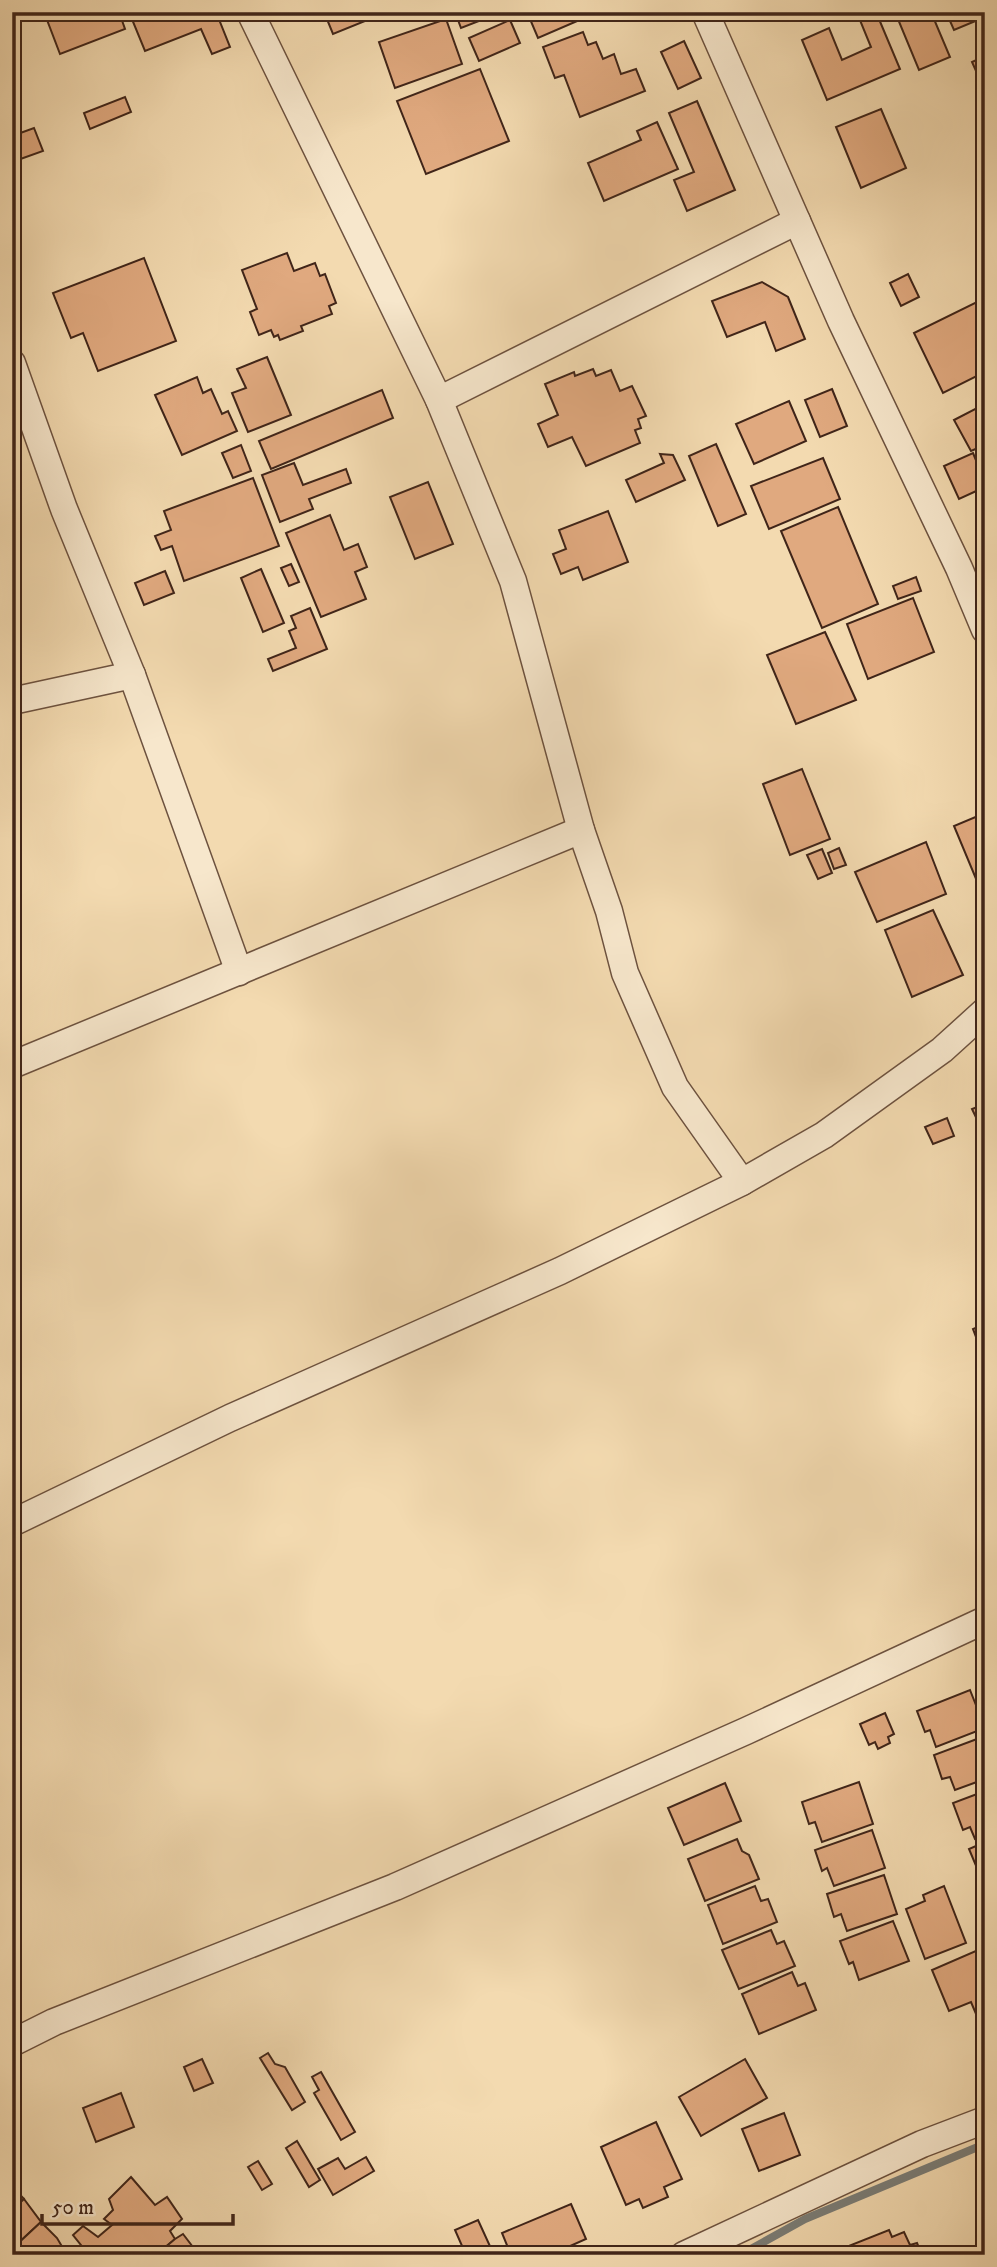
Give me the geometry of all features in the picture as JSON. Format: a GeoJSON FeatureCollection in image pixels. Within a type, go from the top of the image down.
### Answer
{"type":"FeatureCollection","features":[{"type":"Feature","properties":{"kind":"street"},"geometry":{"type":"LineString","coordinates":[[250,12],[439,400],[513,581],[581,830],[609,911],[625,973],[675,1087],[742,1182]]}},
{"type":"Feature","properties":{"kind":"street"},"geometry":{"type":"LineString","coordinates":[[705,12],[841,321],[959,568],[985,630]]}},
{"type":"Feature","properties":{"kind":"street"},"geometry":{"type":"LineString","coordinates":[[439,400],[797,221]]}},
{"type":"Feature","properties":{"kind":"street"},"geometry":{"type":"LineString","coordinates":[[12,363],[64,509],[132,675],[239,972]]}},
{"type":"Feature","properties":{"kind":"street"},"geometry":{"type":"LineString","coordinates":[[12,701],[132,675]]}},
{"type":"Feature","properties":{"kind":"street"},"geometry":{"type":"LineString","coordinates":[[12,1065],[581,830]]}},
{"type":"Feature","properties":{"kind":"street"},"geometry":{"type":"LineString","coordinates":[[15,1517],[560,1271],[742,1182],[824,1135],[942,1049],[985,1011]]}},
{"type":"Feature","properties":{"kind":"street"},"geometry":{"type":"LineString","coordinates":[[12,2043],[54,2022],[408,1882],[746,1731],[985,1620]]}},
{"type":"Feature","properties":{"kind":"street"},"geometry":{"type":"LineString","coordinates":[[684,2255],[922,2144],[985,2120]]}},
{"type":"Feature","properties":{"kind":"building"},"geometry":{"type":"Polygon","coordinates":[[[44,12],[119,12],[125,29],[60,54],[44,12]]]}},
{"type":"Feature","properties":{"kind":"building"},"geometry":{"type":"Polygon","coordinates":[[[129,12],[216,12],[230,47],[212,54],[201,29],[145,51],[129,12]]]}},
{"type":"Feature","properties":{"kind":"building"},"geometry":{"type":"Polygon","coordinates":[[[324,12],[373,12],[375,17],[333,34],[324,12]]]}},
{"type":"Feature","properties":{"kind":"building"},"geometry":{"type":"Polygon","coordinates":[[[455,12],[502,12],[461,28],[455,12]]]}},
{"type":"Feature","properties":{"kind":"building"},"geometry":{"type":"Polygon","coordinates":[[[527,12],[598,12],[538,38],[527,12]]]}},
{"type":"Feature","properties":{"kind":"building"},"geometry":{"type":"Polygon","coordinates":[[[876,12],[900,69],[827,100],[802,40],[829,28],[842,60],[871,47],[857,13],[876,12]]]}},
{"type":"Feature","properties":{"kind":"building"},"geometry":{"type":"Polygon","coordinates":[[[895,12],[931,12],[950,57],[919,70],[895,12]]]}},
{"type":"Feature","properties":{"kind":"building"},"geometry":{"type":"Polygon","coordinates":[[[946,12],[985,12],[985,17],[954,30],[946,12]]]}},
{"type":"Feature","properties":{"kind":"building"},"geometry":{"type":"Polygon","coordinates":[[[446,19],[462,64],[395,88],[379,42],[446,19]]]}},
{"type":"Feature","properties":{"kind":"building"},"geometry":{"type":"Polygon","coordinates":[[[510,20],[520,43],[479,61],[469,38],[510,20]]]}},
{"type":"Feature","properties":{"kind":"building"},"geometry":{"type":"Polygon","coordinates":[[[583,32],[588,45],[596,42],[603,59],[614,54],[621,74],[636,69],[645,91],[580,117],[564,75],[555,78],[543,47],[583,32]]]}},
{"type":"Feature","properties":{"kind":"building"},"geometry":{"type":"Polygon","coordinates":[[[684,41],[701,78],[678,89],[661,52],[684,41]]]}},
{"type":"Feature","properties":{"kind":"building"},"geometry":{"type":"Polygon","coordinates":[[[985,56],[985,91],[972,62],[985,56]]]}},
{"type":"Feature","properties":{"kind":"building"},"geometry":{"type":"Polygon","coordinates":[[[480,69],[509,141],[426,174],[397,101],[480,69]]]}},
{"type":"Feature","properties":{"kind":"building"},"geometry":{"type":"Polygon","coordinates":[[[125,97],[131,112],[90,129],[84,113],[125,97]]]}},
{"type":"Feature","properties":{"kind":"building"},"geometry":{"type":"Polygon","coordinates":[[[697,101],[735,190],[687,211],[674,180],[694,172],[669,113],[697,101]]]}},
{"type":"Feature","properties":{"kind":"building"},"geometry":{"type":"Polygon","coordinates":[[[881,109],[906,168],[861,188],[836,127],[881,109]]]}},
{"type":"Feature","properties":{"kind":"building"},"geometry":{"type":"Polygon","coordinates":[[[657,122],[678,169],[604,201],[588,163],[641,140],[637,131],[657,122]]]}},
{"type":"Feature","properties":{"kind":"building"},"geometry":{"type":"Polygon","coordinates":[[[34,128],[43,151],[12,162],[12,136],[34,128]]]}},
{"type":"Feature","properties":{"kind":"building"},"geometry":{"type":"Polygon","coordinates":[[[287,253],[294,271],[315,263],[320,276],[325,274],[336,303],[329,306],[332,314],[301,326],[303,331],[280,340],[278,335],[274,337],[271,330],[259,335],[250,312],[257,309],[242,270],[287,253]]]}},
{"type":"Feature","properties":{"kind":"building"},"geometry":{"type":"Polygon","coordinates":[[[144,258],[176,341],[98,371],[83,333],[71,338],[53,293],[144,258]]]}},
{"type":"Feature","properties":{"kind":"building"},"geometry":{"type":"Polygon","coordinates":[[[908,274],[919,297],[901,306],[890,283],[908,274]]]}},
{"type":"Feature","properties":{"kind":"building"},"geometry":{"type":"Polygon","coordinates":[[[762,282],[788,297],[805,339],[776,351],[765,322],[727,337],[712,301],[762,282]]]}},
{"type":"Feature","properties":{"kind":"building"},"geometry":{"type":"Polygon","coordinates":[[[985,298],[985,372],[943,393],[914,333],[985,298]]]}},
{"type":"Feature","properties":{"kind":"building"},"geometry":{"type":"Polygon","coordinates":[[[267,357],[291,415],[248,432],[232,393],[246,388],[237,369],[267,357]]]}},
{"type":"Feature","properties":{"kind":"building"},"geometry":{"type":"Polygon","coordinates":[[[593,369],[596,376],[611,370],[620,391],[632,386],[646,416],[638,419],[641,428],[635,430],[640,443],[586,466],[572,437],[548,447],[538,424],[558,415],[545,384],[574,372],[575,376],[593,369]]]}},
{"type":"Feature","properties":{"kind":"building"},"geometry":{"type":"Polygon","coordinates":[[[197,377],[203,393],[211,389],[222,414],[228,411],[237,431],[182,455],[155,395],[197,377]]]}},
{"type":"Feature","properties":{"kind":"building"},"geometry":{"type":"Polygon","coordinates":[[[832,389],[847,426],[820,437],[805,400],[832,389]]]}},
{"type":"Feature","properties":{"kind":"building"},"geometry":{"type":"Polygon","coordinates":[[[382,390],[393,418],[271,469],[259,441],[382,390]]]}},
{"type":"Feature","properties":{"kind":"building"},"geometry":{"type":"Polygon","coordinates":[[[789,401],[806,441],[754,464],[736,424],[789,401]]]}},
{"type":"Feature","properties":{"kind":"building"},"geometry":{"type":"Polygon","coordinates":[[[977,408],[985,423],[985,445],[971,451],[954,420],[977,408]]]}},
{"type":"Feature","properties":{"kind":"building"},"geometry":{"type":"Polygon","coordinates":[[[716,444],[746,514],[718,526],[689,456],[716,444]]]}},
{"type":"Feature","properties":{"kind":"building"},"geometry":{"type":"Polygon","coordinates":[[[241,445],[251,471],[233,478],[222,453],[241,445]]]}},
{"type":"Feature","properties":{"kind":"building"},"geometry":{"type":"Polygon","coordinates":[[[973,453],[985,487],[959,499],[944,466],[973,453]]]}},
{"type":"Feature","properties":{"kind":"building"},"geometry":{"type":"Polygon","coordinates":[[[660,454],[673,455],[685,480],[636,502],[626,480],[664,463],[660,454]]]}},
{"type":"Feature","properties":{"kind":"building"},"geometry":{"type":"Polygon","coordinates":[[[823,458],[840,499],[769,529],[751,486],[823,458]]]}},
{"type":"Feature","properties":{"kind":"building"},"geometry":{"type":"Polygon","coordinates":[[[294,463],[303,485],[346,469],[351,483],[309,499],[313,509],[280,522],[262,475],[294,463]]]}},
{"type":"Feature","properties":{"kind":"building"},"geometry":{"type":"Polygon","coordinates":[[[253,478],[279,546],[184,581],[172,546],[161,550],[155,536],[171,530],[164,511],[253,478]]]}},
{"type":"Feature","properties":{"kind":"building"},"geometry":{"type":"Polygon","coordinates":[[[428,482],[453,544],[415,559],[390,497],[428,482]]]}},
{"type":"Feature","properties":{"kind":"building"},"geometry":{"type":"Polygon","coordinates":[[[838,507],[878,604],[822,628],[781,531],[838,507]]]}},
{"type":"Feature","properties":{"kind":"building"},"geometry":{"type":"Polygon","coordinates":[[[608,511],[628,562],[583,580],[578,567],[561,574],[553,554],[566,549],[559,530],[608,511]]]}},
{"type":"Feature","properties":{"kind":"building"},"geometry":{"type":"Polygon","coordinates":[[[330,515],[344,550],[358,544],[367,567],[355,572],[366,599],[321,617],[286,533],[330,515]]]}},
{"type":"Feature","properties":{"kind":"building"},"geometry":{"type":"Polygon","coordinates":[[[291,564],[299,582],[289,586],[281,568],[291,564]]]}},
{"type":"Feature","properties":{"kind":"building"},"geometry":{"type":"Polygon","coordinates":[[[261,569],[284,623],[263,632],[241,578],[261,569]]]}},
{"type":"Feature","properties":{"kind":"building"},"geometry":{"type":"Polygon","coordinates":[[[165,571],[174,593],[144,605],[135,583],[165,571]]]}},
{"type":"Feature","properties":{"kind":"building"},"geometry":{"type":"Polygon","coordinates":[[[916,577],[921,591],[898,599],[893,586],[916,577]]]}},
{"type":"Feature","properties":{"kind":"building"},"geometry":{"type":"Polygon","coordinates":[[[913,598],[934,652],[868,679],[847,624],[913,598]]]}},
{"type":"Feature","properties":{"kind":"building"},"geometry":{"type":"Polygon","coordinates":[[[310,608],[327,649],[273,671],[268,659],[296,648],[289,631],[296,628],[291,616],[310,608]]]}},
{"type":"Feature","properties":{"kind":"building"},"geometry":{"type":"Polygon","coordinates":[[[825,632],[856,700],[796,724],[767,655],[825,632]]]}},
{"type":"Feature","properties":{"kind":"building"},"geometry":{"type":"Polygon","coordinates":[[[802,769],[830,839],[790,855],[763,784],[802,769]]]}},
{"type":"Feature","properties":{"kind":"building"},"geometry":{"type":"Polygon","coordinates":[[[985,813],[985,897],[984,898],[954,826],[985,813]]]}},
{"type":"Feature","properties":{"kind":"building"},"geometry":{"type":"Polygon","coordinates":[[[926,842],[946,894],[877,922],[855,872],[926,842]]]}},
{"type":"Feature","properties":{"kind":"building"},"geometry":{"type":"Polygon","coordinates":[[[839,848],[846,865],[834,869],[828,853],[839,848]]]}},
{"type":"Feature","properties":{"kind":"building"},"geometry":{"type":"Polygon","coordinates":[[[822,849],[832,873],[818,879],[807,855],[822,849]]]}},
{"type":"Feature","properties":{"kind":"building"},"geometry":{"type":"Polygon","coordinates":[[[933,910],[963,975],[912,997],[885,930],[933,910]]]}},
{"type":"Feature","properties":{"kind":"building"},"geometry":{"type":"Polygon","coordinates":[[[985,1104],[985,1131],[983,1132],[972,1109],[985,1104]]]}},
{"type":"Feature","properties":{"kind":"building"},"geometry":{"type":"Polygon","coordinates":[[[947,1118],[954,1136],[933,1144],[925,1127],[947,1118]]]}},
{"type":"Feature","properties":{"kind":"building"},"geometry":{"type":"Polygon","coordinates":[[[985,1324],[985,1348],[981,1350],[973,1329],[985,1324]]]}},
{"type":"Feature","properties":{"kind":"building"},"geometry":{"type":"Polygon","coordinates":[[[970,1690],[985,1728],[936,1747],[930,1730],[925,1732],[917,1711],[970,1690]]]}},
{"type":"Feature","properties":{"kind":"building"},"geometry":{"type":"Polygon","coordinates":[[[885,1713],[894,1734],[888,1737],[890,1743],[878,1749],[875,1742],[869,1745],[860,1724],[885,1713]]]}},
{"type":"Feature","properties":{"kind":"building"},"geometry":{"type":"Polygon","coordinates":[[[985,1736],[985,1779],[955,1790],[950,1777],[942,1779],[934,1755],[985,1736]]]}},
{"type":"Feature","properties":{"kind":"building"},"geometry":{"type":"Polygon","coordinates":[[[859,1782],[873,1824],[822,1842],[815,1822],[809,1824],[802,1802],[859,1782]]]}},
{"type":"Feature","properties":{"kind":"building"},"geometry":{"type":"Polygon","coordinates":[[[725,1783],[741,1821],[684,1845],[668,1808],[725,1783]]]}},
{"type":"Feature","properties":{"kind":"building"},"geometry":{"type":"Polygon","coordinates":[[[985,1791],[985,1835],[975,1839],[970,1827],[963,1830],[953,1803],[985,1791]]]}},
{"type":"Feature","properties":{"kind":"building"},"geometry":{"type":"Polygon","coordinates":[[[872,1830],[885,1868],[834,1886],[827,1868],[822,1871],[815,1850],[872,1830]]]}},
{"type":"Feature","properties":{"kind":"building"},"geometry":{"type":"Polygon","coordinates":[[[737,1839],[742,1851],[749,1855],[759,1879],[705,1901],[688,1859],[737,1839]]]}},
{"type":"Feature","properties":{"kind":"building"},"geometry":{"type":"Polygon","coordinates":[[[985,1842],[985,1870],[979,1873],[969,1849],[985,1842]]]}},
{"type":"Feature","properties":{"kind":"building"},"geometry":{"type":"Polygon","coordinates":[[[884,1875],[897,1914],[847,1931],[841,1914],[834,1917],[827,1894],[884,1875]]]}},
{"type":"Feature","properties":{"kind":"building"},"geometry":{"type":"Polygon","coordinates":[[[755,1886],[761,1901],[768,1899],[777,1922],[723,1944],[708,1905],[755,1886]]]}},
{"type":"Feature","properties":{"kind":"building"},"geometry":{"type":"Polygon","coordinates":[[[944,1886],[966,1943],[925,1959],[906,1909],[925,1901],[923,1895],[944,1886]]]}},
{"type":"Feature","properties":{"kind":"building"},"geometry":{"type":"Polygon","coordinates":[[[893,1921],[909,1961],[859,1980],[853,1962],[849,1964],[840,1941],[893,1921]]]}},
{"type":"Feature","properties":{"kind":"building"},"geometry":{"type":"Polygon","coordinates":[[[771,1930],[777,1944],[784,1941],[795,1966],[739,1989],[722,1950],[771,1930]]]}},
{"type":"Feature","properties":{"kind":"building"},"geometry":{"type":"Polygon","coordinates":[[[985,1947],[985,2010],[976,2014],[971,2002],[949,2011],[932,1970],[985,1947]]]}},
{"type":"Feature","properties":{"kind":"building"},"geometry":{"type":"Polygon","coordinates":[[[792,1972],[798,1986],[805,1983],[816,2010],[759,2034],[742,1994],[792,1972]]]}},
{"type":"Feature","properties":{"kind":"building"},"geometry":{"type":"Polygon","coordinates":[[[268,2053],[275,2064],[285,2067],[305,2102],[292,2110],[260,2058],[268,2053]]]}},
{"type":"Feature","properties":{"kind":"building"},"geometry":{"type":"Polygon","coordinates":[[[202,2059],[213,2083],[194,2091],[184,2067],[202,2059]]]}},
{"type":"Feature","properties":{"kind":"building"},"geometry":{"type":"Polygon","coordinates":[[[745,2059],[767,2098],[701,2136],[679,2097],[745,2059]]]}},
{"type":"Feature","properties":{"kind":"building"},"geometry":{"type":"Polygon","coordinates":[[[321,2072],[355,2132],[341,2140],[314,2093],[319,2090],[312,2077],[321,2072]]]}},
{"type":"Feature","properties":{"kind":"building"},"geometry":{"type":"Polygon","coordinates":[[[121,2093],[134,2127],[96,2142],[83,2108],[121,2093]]]}},
{"type":"Feature","properties":{"kind":"building"},"geometry":{"type":"Polygon","coordinates":[[[784,2113],[800,2155],[759,2171],[742,2129],[784,2113]]]}},
{"type":"Feature","properties":{"kind":"building"},"geometry":{"type":"Polygon","coordinates":[[[656,2122],[682,2179],[664,2187],[668,2197],[643,2208],[639,2199],[626,2205],[601,2147],[656,2122]]]}},
{"type":"Feature","properties":{"kind":"building"},"geometry":{"type":"Polygon","coordinates":[[[297,2141],[320,2180],[309,2187],[286,2148],[297,2141]]]}},
{"type":"Feature","properties":{"kind":"building"},"geometry":{"type":"Polygon","coordinates":[[[366,2157],[374,2171],[333,2195],[318,2169],[338,2158],[345,2169],[366,2157]]]}},
{"type":"Feature","properties":{"kind":"building"},"geometry":{"type":"Polygon","coordinates":[[[258,2161],[272,2184],[262,2190],[248,2167],[258,2161]]]}},
{"type":"Feature","properties":{"kind":"building"},"geometry":{"type":"Polygon","coordinates":[[[131,2177],[155,2205],[167,2197],[182,2219],[170,2231],[175,2239],[156,2255],[89,2255],[73,2235],[83,2226],[98,2237],[112,2225],[104,2219],[113,2210],[109,2199],[131,2177]]]}},
{"type":"Feature","properties":{"kind":"building"},"geometry":{"type":"Polygon","coordinates":[[[12,2186],[24,2199],[12,2211],[12,2186]]]}},
{"type":"Feature","properties":{"kind":"building"},"geometry":{"type":"Polygon","coordinates":[[[24,2199],[41,2222],[12,2249],[12,2210],[24,2199]]]}},
{"type":"Feature","properties":{"kind":"building"},"geometry":{"type":"Polygon","coordinates":[[[571,2204],[586,2239],[550,2255],[511,2255],[502,2233],[571,2204]]]}},
{"type":"Feature","properties":{"kind":"building"},"geometry":{"type":"Polygon","coordinates":[[[478,2220],[494,2255],[466,2255],[455,2230],[478,2220]]]}},
{"type":"Feature","properties":{"kind":"building"},"geometry":{"type":"Polygon","coordinates":[[[41,2222],[57,2238],[67,2255],[12,2255],[12,2249],[41,2222]]]}},
{"type":"Feature","properties":{"kind":"building"},"geometry":{"type":"Polygon","coordinates":[[[889,2230],[892,2237],[904,2232],[910,2245],[917,2243],[922,2255],[843,2255],[841,2249],[889,2230]]]}},
{"type":"Feature","properties":{"kind":"building"},"geometry":{"type":"Polygon","coordinates":[[[183,2234],[199,2255],[156,2255],[175,2239],[183,2234]]]}},
{"type":"Feature","properties":{"kind":"waterway"},"geometry":{"type":"LineString","coordinates":[[740,2255],[805,2219],[985,2144]]}}]}
